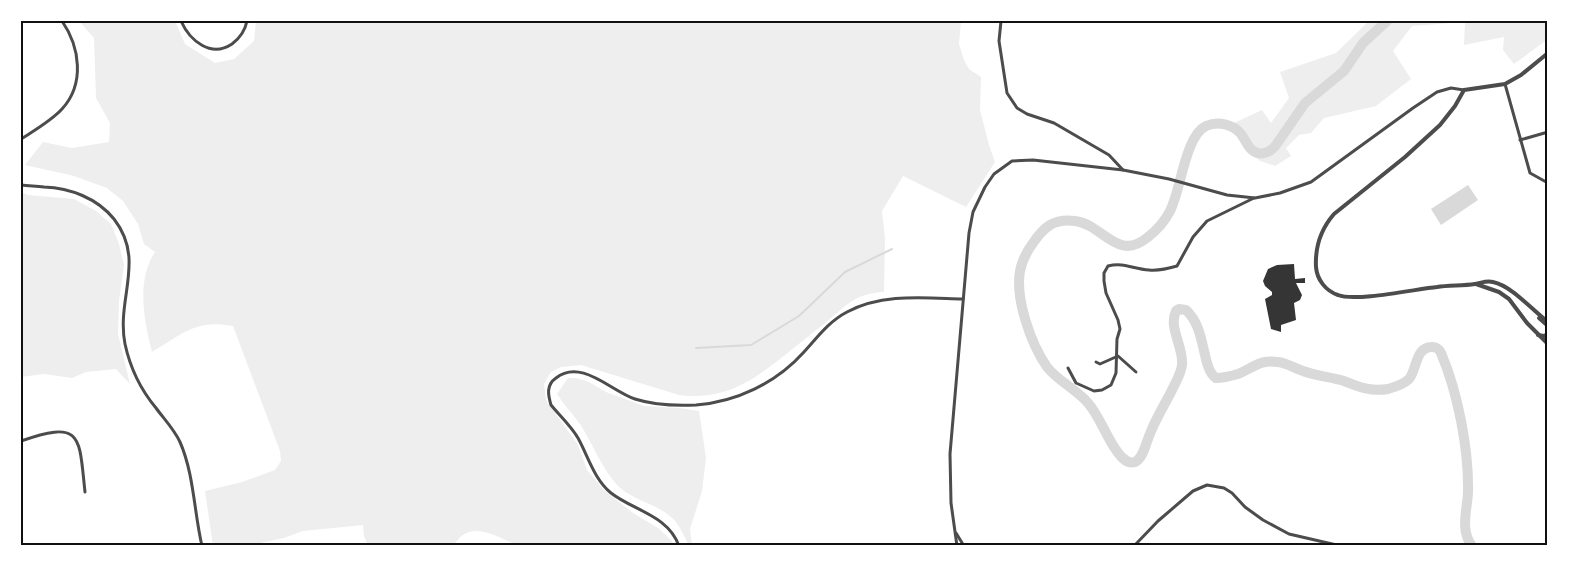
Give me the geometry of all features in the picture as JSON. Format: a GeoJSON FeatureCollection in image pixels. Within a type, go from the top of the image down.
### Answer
{"type":"FeatureCollection","features":[{"type":"Feature","properties":{"kind":"street"},"geometry":{"type":"LineString","coordinates":[[21,139],[62,110],[75,86],[77,75],[76,48],[62,21]]}},
{"type":"Feature","properties":{"kind":"street"},"geometry":{"type":"LineString","coordinates":[[181,21],[194,41],[202,46],[214,49],[226,48],[235,42],[245,29],[247,21]]}},
{"type":"Feature","properties":{"kind":"street"},"geometry":{"type":"LineString","coordinates":[[1001,21],[999,41],[1007,93],[1017,108],[1027,114],[1054,123],[1108,155],[1123,170]]}},
{"type":"Feature","properties":{"kind":"street"},"geometry":{"type":"LineString","coordinates":[[1068,368],[1076,383],[1094,391],[1102,390],[1111,385],[1116,373],[1117,339],[1120,329],[1106,293],[1104,273],[1108,266],[1118,263],[1147,270],[1165,270],[1177,266],[1193,237],[1207,221],[1254,198],[1274,194],[1311,182],[1437,92],[1451,88],[1464,90],[1505,84],[1521,75],[1548,53]]}},
{"type":"Feature","properties":{"kind":"street"},"geometry":{"type":"LineString","coordinates":[[1505,84],[1530,174],[1548,183]]}},
{"type":"Feature","properties":{"kind":"street"},"geometry":{"type":"LineString","coordinates":[[1464,90],[1455,106],[1435,129],[1405,157],[1334,214],[1319,239],[1317,273],[1322,284],[1331,292],[1342,296],[1363,296],[1438,286],[1476,284],[1484,281],[1499,284],[1509,289],[1548,322]]}},
{"type":"Feature","properties":{"kind":"street"},"geometry":{"type":"LineString","coordinates":[[1520,140],[1548,132]]}},
{"type":"Feature","properties":{"kind":"street"},"geometry":{"type":"LineString","coordinates":[[958,546],[951,504],[950,454],[963,299],[971,218],[985,187],[994,174],[1012,161],[1025,160],[1123,170],[1169,179],[1227,195],[1254,198]]}},
{"type":"Feature","properties":{"kind":"street"},"geometry":{"type":"LineString","coordinates":[[21,184],[61,189],[86,196],[110,215],[122,232],[128,246],[130,261],[123,316],[127,352],[145,392],[172,428],[183,451],[192,488],[202,546]]}},
{"type":"Feature","properties":{"kind":"street"},"geometry":{"type":"LineString","coordinates":[[1476,284],[1499,292],[1509,299],[1538,335],[1548,344]]}},
{"type":"Feature","properties":{"kind":"street"},"geometry":{"type":"LineString","coordinates":[[679,546],[671,531],[658,518],[623,500],[605,487],[595,472],[577,436],[551,405],[548,388],[554,379],[564,373],[583,372],[634,398],[657,404],[697,404],[721,401],[746,393],[771,380],[796,360],[820,333],[834,321],[856,308],[898,298],[963,299]]}},
{"type":"Feature","properties":{"kind":"street"},"geometry":{"type":"LineString","coordinates":[[1537,314],[1548,326]]}},
{"type":"Feature","properties":{"kind":"street"},"geometry":{"type":"LineString","coordinates":[[1538,335],[1544,336],[1548,334]]}},
{"type":"Feature","properties":{"kind":"street"},"geometry":{"type":"LineString","coordinates":[[1096,362],[1100,364],[1118,356]]}},
{"type":"Feature","properties":{"kind":"street"},"geometry":{"type":"LineString","coordinates":[[1118,356],[1136,372]]}},
{"type":"Feature","properties":{"kind":"street"},"geometry":{"type":"LineString","coordinates":[[21,441],[45,432],[62,431],[73,434],[79,443],[85,492]]}},
{"type":"Feature","properties":{"kind":"street"},"geometry":{"type":"LineString","coordinates":[[1134,546],[1158,521],[1193,491],[1207,485],[1224,488],[1263,520],[1289,534],[1341,546]]}},
{"type":"Feature","properties":{"kind":"street"},"geometry":{"type":"LineString","coordinates":[[954,530],[964,546]]}},
{"type":"Feature","properties":{"kind":"shaded area"},"geometry":{"type":"Polygon","coordinates":[[[79,21],[175,21],[185,44],[215,63],[234,59],[254,41],[256,21],[961,21],[959,44],[969,69],[981,77],[980,110],[995,162],[966,207],[903,176],[882,211],[885,239],[884,292],[866,295],[851,302],[768,368],[745,383],[721,392],[694,396],[679,395],[581,365],[561,367],[551,372],[544,384],[546,400],[578,445],[587,470],[605,491],[633,513],[658,528],[672,541],[673,546],[515,546],[515,544],[490,534],[474,531],[460,538],[453,546],[368,546],[364,536],[363,525],[303,531],[284,538],[246,546],[213,546],[205,491],[242,482],[275,470],[281,461],[280,451],[233,326],[220,324],[199,326],[181,334],[152,352],[146,327],[143,301],[145,275],[155,252],[144,244],[138,224],[123,201],[107,188],[74,176],[25,165],[43,142],[72,148],[109,142],[110,123],[96,98],[94,38],[79,21]]]}},
{"type":"Feature","properties":{"kind":"shaded area"},"geometry":{"type":"Polygon","coordinates":[[[1369,21],[1548,21],[1548,39],[1514,64],[1503,50],[1504,37],[1464,45],[1465,22],[1412,26],[1393,51],[1411,79],[1376,106],[1324,118],[1311,133],[1299,135],[1286,148],[1291,156],[1275,166],[1260,161],[1238,139],[1234,123],[1262,110],[1271,123],[1289,98],[1280,72],[1336,53],[1369,21]]]}},
{"type":"Feature","properties":{"kind":"shaded area"},"geometry":{"type":"Polygon","coordinates":[[[1468,185],[1478,200],[1441,225],[1431,209],[1468,185]]]}},
{"type":"Feature","properties":{"kind":"shaded area"},"geometry":{"type":"Polygon","coordinates":[[[21,192],[28,195],[74,199],[96,211],[111,224],[119,244],[124,265],[119,301],[118,334],[130,384],[116,369],[86,372],[72,378],[44,374],[21,377],[21,192]]]}},
{"type":"Feature","properties":{"kind":"shaded area"},"geometry":{"type":"Polygon","coordinates":[[[568,378],[589,382],[606,392],[644,406],[699,411],[706,458],[702,491],[690,529],[692,546],[689,546],[679,526],[671,517],[658,508],[624,491],[612,479],[580,424],[557,394],[568,378]]]}},
{"type":"Feature","properties":{"kind":"building"},"geometry":{"type":"Polygon","coordinates":[[[1294,264],[1295,279],[1305,278],[1305,283],[1296,283],[1302,295],[1300,300],[1294,303],[1296,320],[1281,325],[1281,332],[1271,329],[1265,299],[1272,295],[1272,292],[1265,286],[1263,281],[1268,269],[1277,265],[1294,264]]]}},
{"type":"Feature","properties":{"kind":"waterway"},"geometry":{"type":"LineString","coordinates":[[1387,21],[1363,43],[1344,71],[1305,103],[1276,145],[1268,152],[1255,152],[1249,147],[1238,131],[1225,124],[1211,124],[1199,132],[1188,152],[1174,202],[1168,215],[1155,231],[1137,244],[1127,246],[1119,244],[1094,228],[1075,221],[1055,222],[1046,228],[1037,237],[1023,260],[1019,282],[1022,308],[1035,346],[1047,367],[1056,377],[1088,403],[1111,442],[1122,458],[1128,462],[1135,462],[1142,455],[1153,426],[1181,371],[1181,351],[1174,324],[1174,317],[1179,309],[1186,310],[1193,318],[1201,337],[1208,366],[1216,378],[1238,374],[1261,363],[1272,361],[1365,388],[1376,390],[1388,389],[1402,384],[1409,379],[1422,351],[1432,347],[1439,349],[1453,386],[1461,422],[1468,476],[1465,527],[1468,540],[1472,546]]}},
{"type":"Feature","properties":{"kind":"waterway"},"geometry":{"type":"LineString","coordinates":[[696,348],[751,345],[799,316],[845,272],[892,249]]}}]}
